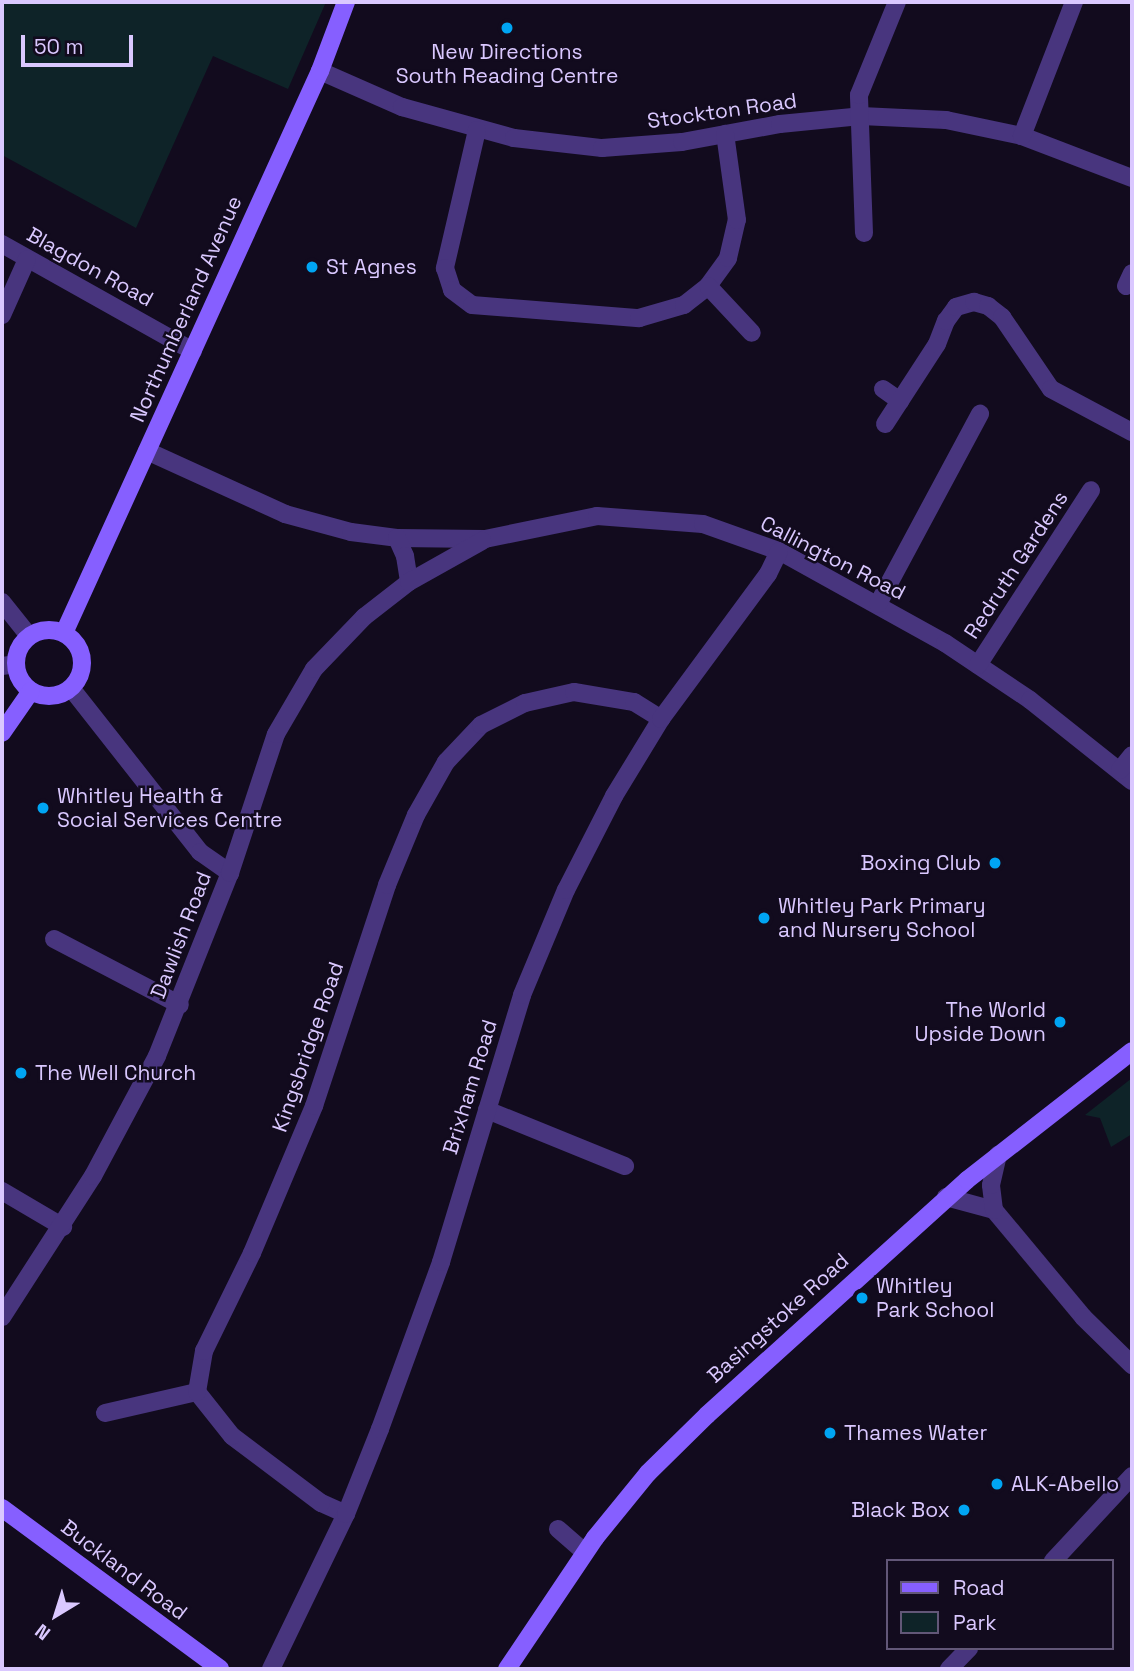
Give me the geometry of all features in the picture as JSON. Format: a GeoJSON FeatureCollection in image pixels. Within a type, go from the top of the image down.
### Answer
{"type":"FeatureCollection","features":[{"type":"Feature","properties":{"kind":"street","name":"Northumberland Avenue"},"geometry":{"type":"LineString","coordinates":[[64,633],[320,71],[346,2]]}},
{"type":"Feature","properties":{"kind":"street"},"geometry":{"type":"LineString","coordinates":[[864,233],[859,95],[897,2]]}},
{"type":"Feature","properties":{"kind":"street"},"geometry":{"type":"LineString","coordinates":[[1022,136],[1074,2]]}},
{"type":"Feature","properties":{"kind":"street","name":"Stockton Road"},"geometry":{"type":"LineString","coordinates":[[320,71],[402,107],[477,131],[602,148],[682,142],[861,116],[946,120],[1022,136],[1132,178]]}},
{"type":"Feature","properties":{"kind":"street"},"geometry":{"type":"LineString","coordinates":[[477,131],[445,268],[452,290],[472,304],[639,318],[684,305],[708,286],[728,258],[737,220],[725,134]]}},
{"type":"Feature","properties":{"kind":"street","name":"Blagdon Road"},"geometry":{"type":"LineString","coordinates":[[2,244],[193,351]]}},
{"type":"Feature","properties":{"kind":"street"},"geometry":{"type":"LineString","coordinates":[[2,315],[27,259]]}},
{"type":"Feature","properties":{"kind":"street"},"geometry":{"type":"LineString","coordinates":[[708,286],[752,333]]}},
{"type":"Feature","properties":{"kind":"street"},"geometry":{"type":"LineString","coordinates":[[886,424],[937,344],[946,321],[956,307],[974,302],[988,306],[1002,317],[1051,389],[1132,432]]}},
{"type":"Feature","properties":{"kind":"street"},"geometry":{"type":"LineString","coordinates":[[883,389],[900,401]]}},
{"type":"Feature","properties":{"kind":"street"},"geometry":{"type":"LineString","coordinates":[[878,604],[980,414]]}},
{"type":"Feature","properties":{"kind":"street","name":"Callington Road"},"geometry":{"type":"LineString","coordinates":[[147,451],[285,514],[351,532],[397,538],[485,539],[597,516],[703,524],[779,551],[878,604],[978,665],[1126,775]]}},
{"type":"Feature","properties":{"kind":"street","name":"Redruth Gardens"},"geometry":{"type":"LineString","coordinates":[[978,665],[1091,490]]}},
{"type":"Feature","properties":{"kind":"street"},"geometry":{"type":"LineString","coordinates":[[397,538],[405,556],[409,582]]}},
{"type":"Feature","properties":{"kind":"street","name":"Dawlish Road"},"geometry":{"type":"LineString","coordinates":[[2,1317],[63,1227],[157,1056],[180,1005],[229,873],[276,734],[314,669],[364,617],[409,582],[485,539]]}},
{"type":"Feature","properties":{"kind":"street","name":"Brixham Road"},"geometry":{"type":"LineString","coordinates":[[271,1669],[346,1514],[441,1262],[522,995],[566,890],[614,796],[661,719],[768,574],[779,551]]}},
{"type":"Feature","properties":{"kind":"street"},"geometry":{"type":"LineString","coordinates":[[2,602],[29,636]]}},
{"type":"Feature","properties":{"kind":"street"},"geometry":{"type":"LineString","coordinates":[[46,630],[64,633],[79,648],[82,670],[71,688],[51,696],[31,691],[9,665],[29,636],[46,630]]}},
{"type":"Feature","properties":{"kind":"street"},"geometry":{"type":"LineString","coordinates":[[71,688],[200,852],[229,873]]}},
{"type":"Feature","properties":{"kind":"street"},"geometry":{"type":"LineString","coordinates":[[2,733],[31,691]]}},
{"type":"Feature","properties":{"kind":"street","name":"Kingsbridge Road"},"geometry":{"type":"LineString","coordinates":[[197,1392],[204,1351],[252,1253],[314,1106],[387,886],[416,815],[446,762],[481,725],[525,703],[574,692],[634,702],[661,719]]}},
{"type":"Feature","properties":{"kind":"street"},"geometry":{"type":"LineString","coordinates":[[1126,775],[1132,755]]}},
{"type":"Feature","properties":{"kind":"street"},"geometry":{"type":"LineString","coordinates":[[54,939],[180,1005]]}},
{"type":"Feature","properties":{"kind":"street","name":"Basingstoke Road"},"geometry":{"type":"LineString","coordinates":[[507,1669],[584,1552],[648,1473],[707,1415],[946,1197],[1132,1051]]}},
{"type":"Feature","properties":{"kind":"street"},"geometry":{"type":"LineString","coordinates":[[486,1110],[625,1166]]}},
{"type":"Feature","properties":{"kind":"street"},"geometry":{"type":"LineString","coordinates":[[999,1155],[991,1185],[994,1209],[1083,1317],[1132,1365]]}},
{"type":"Feature","properties":{"kind":"street"},"geometry":{"type":"LineString","coordinates":[[2,1191],[63,1227]]}},
{"type":"Feature","properties":{"kind":"street"},"geometry":{"type":"LineString","coordinates":[[946,1197],[994,1209]]}},
{"type":"Feature","properties":{"kind":"street"},"geometry":{"type":"LineString","coordinates":[[105,1413],[197,1392],[232,1436],[321,1503],[346,1514]]}},
{"type":"Feature","properties":{"kind":"street"},"geometry":{"type":"LineString","coordinates":[[1055,1559],[1132,1476]]}},
{"type":"Feature","properties":{"kind":"street","name":"Buckland Road"},"geometry":{"type":"LineString","coordinates":[[2,1508],[219,1669]]}},
{"type":"Feature","properties":{"kind":"street"},"geometry":{"type":"LineString","coordinates":[[558,1529],[584,1552]]}},
{"type":"Feature","properties":{"kind":"street"},"geometry":{"type":"LineString","coordinates":[[949,1669],[967,1650]]}},
{"type":"Feature","properties":{"kind":"green space"},"geometry":{"type":"Polygon","coordinates":[[[2,2],[326,2],[288,89],[213,56],[136,228],[2,155],[2,2]]]}},
{"type":"Feature","properties":{"kind":"green space"},"geometry":{"type":"Polygon","coordinates":[[[1132,1078],[1132,1134],[1111,1147],[1100,1118],[1085,1115],[1132,1078]]]}},
{"type":"Feature","properties":{"kind":"place","name":"New Directions South Reading Centre"},"geometry":{"type":"Point","coordinates":[507,28]}},
{"type":"Feature","properties":{"kind":"place","name":"St Agnes"},"geometry":{"type":"Point","coordinates":[312,267]}},
{"type":"Feature","properties":{"kind":"place","name":"Whitley Health & Social Services Centre"},"geometry":{"type":"Point","coordinates":[43,808]}},
{"type":"Feature","properties":{"kind":"place","name":"Boxing Club"},"geometry":{"type":"Point","coordinates":[995,863]}},
{"type":"Feature","properties":{"kind":"place","name":"Whitley Park Primary and Nursery School"},"geometry":{"type":"Point","coordinates":[764,918]}},
{"type":"Feature","properties":{"kind":"place","name":"The World Upside Down"},"geometry":{"type":"Point","coordinates":[1060,1022]}},
{"type":"Feature","properties":{"kind":"place","name":"The Well Church"},"geometry":{"type":"Point","coordinates":[21,1073]}},
{"type":"Feature","properties":{"kind":"place","name":"Whitley Park School"},"geometry":{"type":"Point","coordinates":[862,1298]}},
{"type":"Feature","properties":{"kind":"place","name":"Thames Water"},"geometry":{"type":"Point","coordinates":[830,1433]}},
{"type":"Feature","properties":{"kind":"place","name":"ALK-Abello"},"geometry":{"type":"Point","coordinates":[997,1484]}},
{"type":"Feature","properties":{"kind":"place","name":"Black Box"},"geometry":{"type":"Point","coordinates":[964,1510]}}]}
